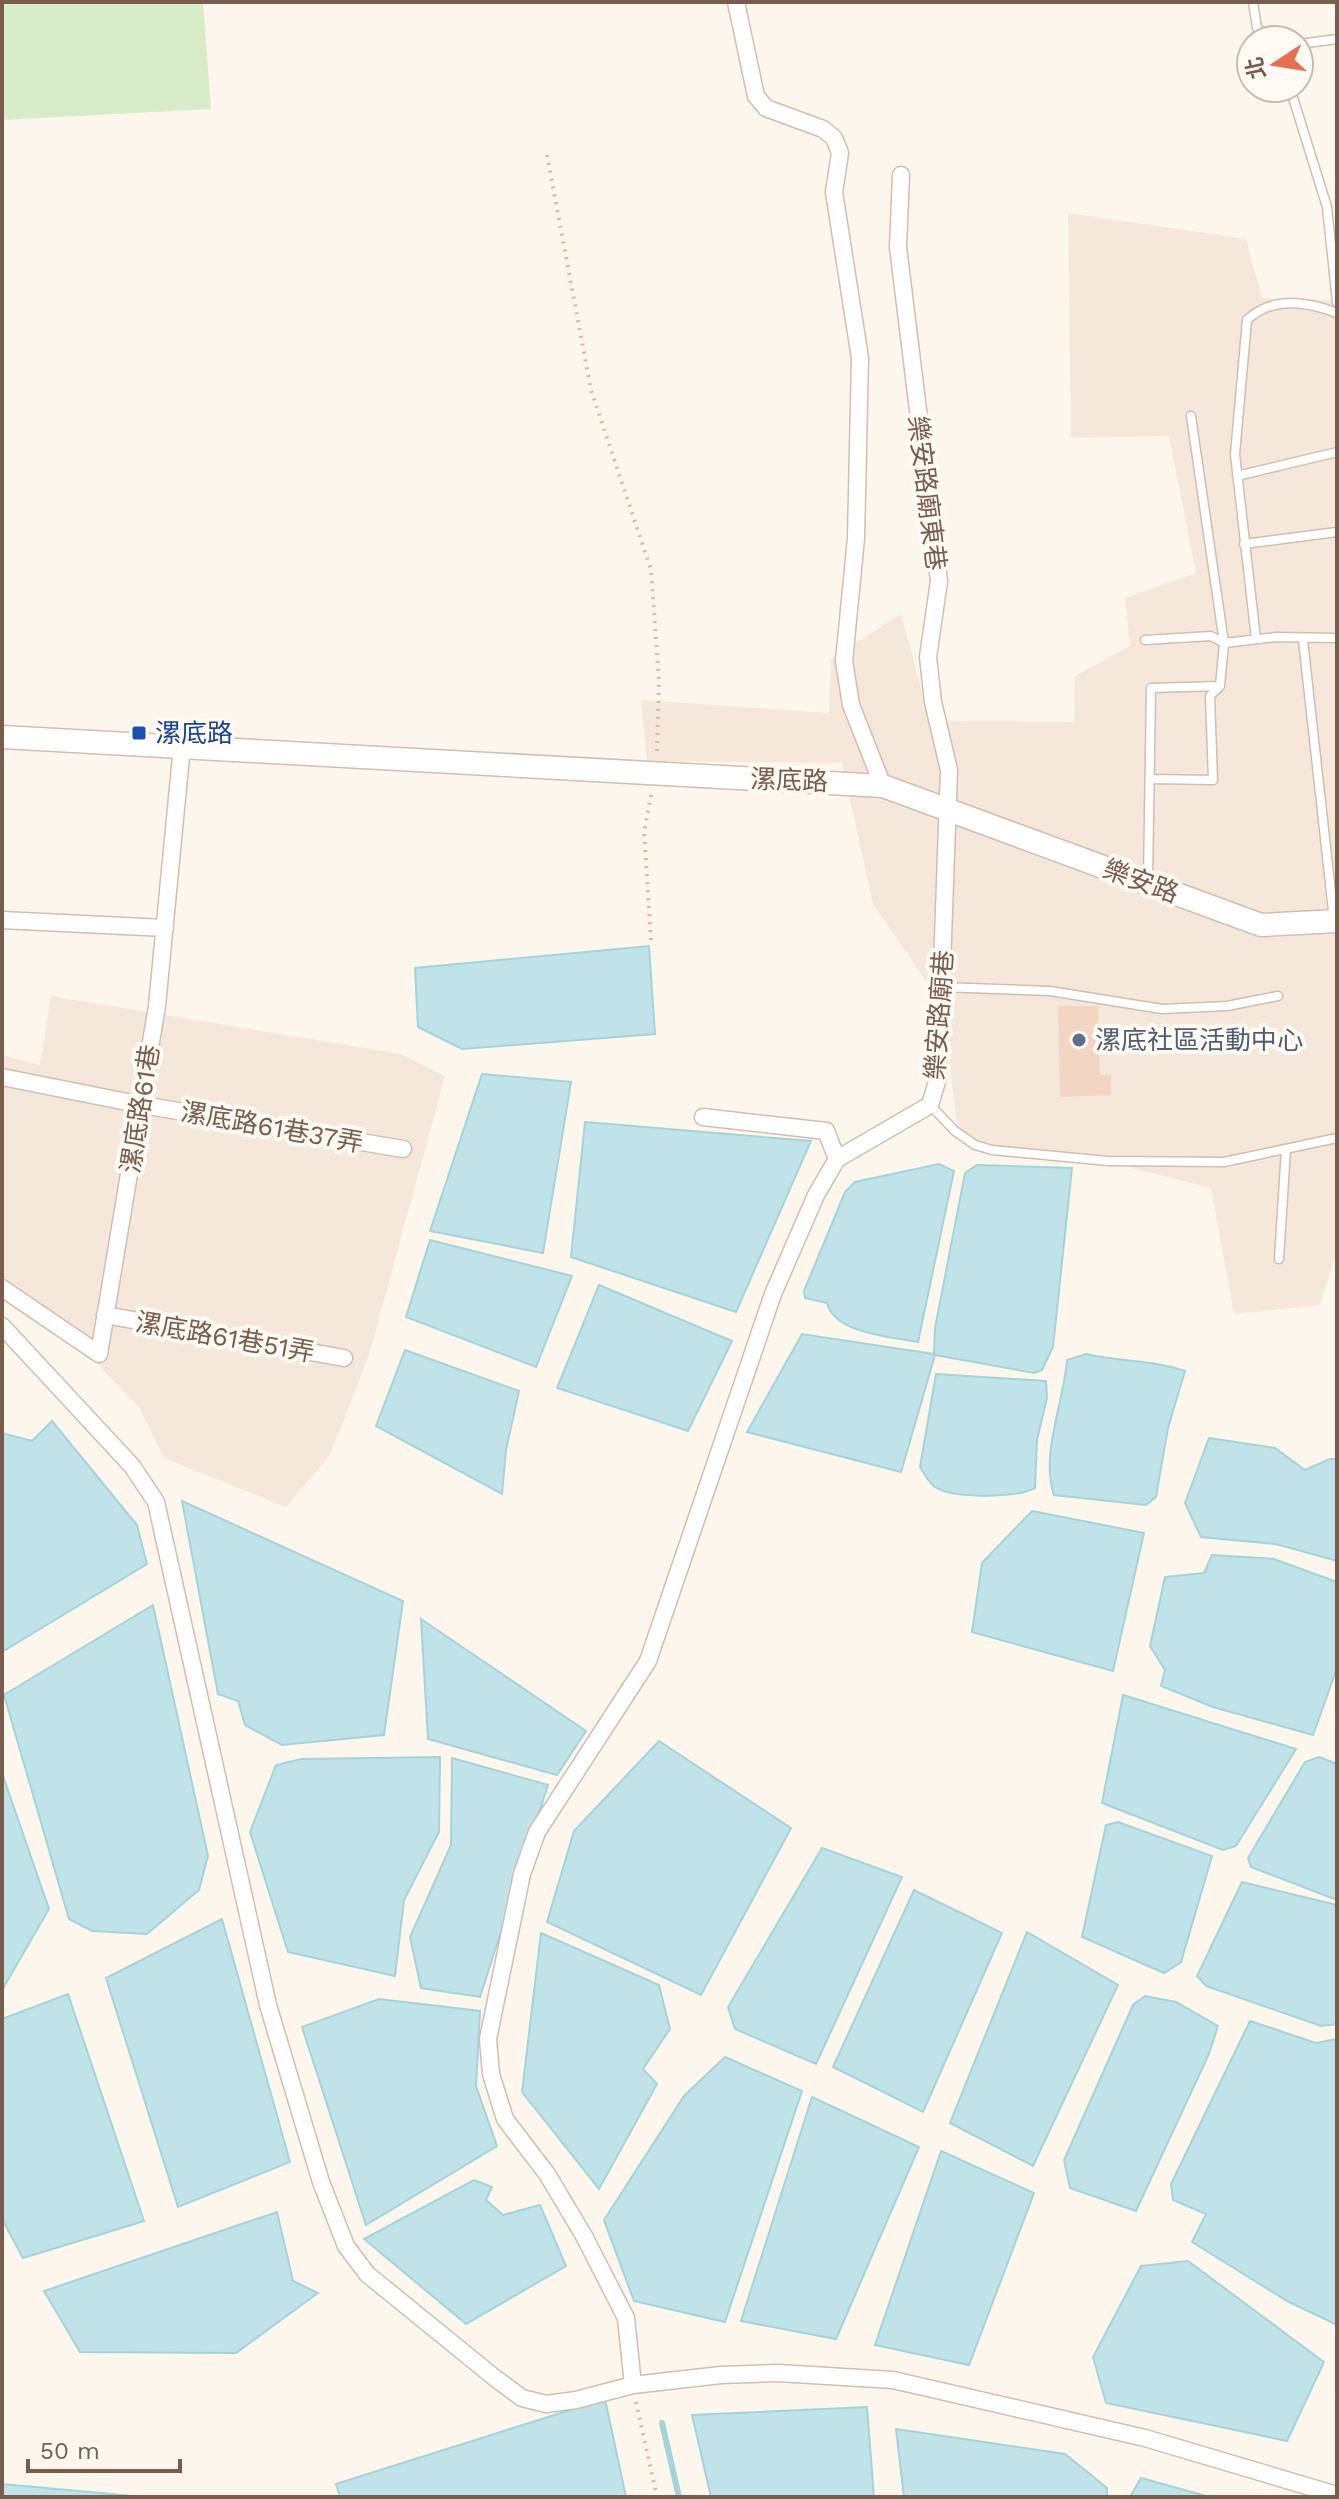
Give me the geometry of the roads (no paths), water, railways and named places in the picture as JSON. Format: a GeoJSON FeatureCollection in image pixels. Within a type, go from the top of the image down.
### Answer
{"type":"FeatureCollection","features":[{"type":"Feature","properties":{"kind":"street"},"geometry":{"type":"LineString","coordinates":[[736,2],[756,96],[766,108],[823,129],[834,138],[840,153],[834,192],[860,358],[856,538],[844,661],[851,705],[883,786]]}},
{"type":"Feature","properties":{"kind":"street","name":"樂安路廟東巷"},"geometry":{"type":"LineString","coordinates":[[901,175],[898,247],[939,581],[928,657],[933,702],[949,770],[950,809]]}},
{"type":"Feature","properties":{"kind":"street","name":"漯底路"},"geometry":{"type":"LineString","coordinates":[[2,737],[883,786],[950,809]]}},
{"type":"Feature","properties":{"kind":"street","name":"漯底路61巷"},"geometry":{"type":"LineString","coordinates":[[2,1288],[99,1354],[142,1105],[165,928],[182,746]]}},
{"type":"Feature","properties":{"kind":"street","name":"樂安路"},"geometry":{"type":"LineString","coordinates":[[950,809],[1261,925],[1336,921]]}},
{"type":"Feature","properties":{"kind":"street","name":"樂安路廟巷"},"geometry":{"type":"LineString","coordinates":[[837,1159],[930,1105],[938,1078],[950,809]]}},
{"type":"Feature","properties":{"kind":"street"},"geometry":{"type":"LineString","coordinates":[[2,920],[165,928]]}},
{"type":"Feature","properties":{"kind":"street","name":"漯底路61巷37弄"},"geometry":{"type":"LineString","coordinates":[[2,1077],[142,1105],[403,1149]]}},
{"type":"Feature","properties":{"kind":"street"},"geometry":{"type":"LineString","coordinates":[[633,2385],[626,2318],[607,2278],[547,2174],[505,2119],[491,2074],[488,2039],[522,1874],[537,1832],[648,1661],[773,1294],[816,1195],[837,1159],[826,1131],[703,1117]]}},
{"type":"Feature","properties":{"kind":"street","name":"漯底路61巷51弄"},"geometry":{"type":"LineString","coordinates":[[105,1315],[344,1358]]}},
{"type":"Feature","properties":{"kind":"street"},"geometry":{"type":"LineString","coordinates":[[2,1326],[132,1466],[156,1502],[268,2005],[321,2182],[346,2246],[367,2274],[522,2398],[546,2404],[576,2400],[633,2385],[778,2373],[893,2380],[1145,2438],[1337,2495]]}},
{"type":"Feature","properties":{"kind":"lane"},"geometry":{"type":"LineString","coordinates":[[1253,2],[1256,24]]}},
{"type":"Feature","properties":{"kind":"lane"},"geometry":{"type":"LineString","coordinates":[[1315,42],[1337,39]]}},
{"type":"Feature","properties":{"kind":"lane"},"geometry":{"type":"LineString","coordinates":[[1295,104],[1327,207],[1337,302]]}},
{"type":"Feature","properties":{"kind":"lane"},"geometry":{"type":"LineString","coordinates":[[1256,639],[1237,476],[1239,398],[1247,320],[1261,307],[1272,303],[1319,306],[1337,313]]}},
{"type":"Feature","properties":{"kind":"lane"},"geometry":{"type":"LineString","coordinates":[[1152,779],[1213,780],[1210,696],[1220,686],[1224,643],[1191,416]]}},
{"type":"Feature","properties":{"kind":"lane"},"geometry":{"type":"LineString","coordinates":[[1237,476],[1337,452]]}},
{"type":"Feature","properties":{"kind":"lane"},"geometry":{"type":"LineString","coordinates":[[1244,544],[1337,532]]}},
{"type":"Feature","properties":{"kind":"lane"},"geometry":{"type":"LineString","coordinates":[[1145,640],[1211,636],[1224,643],[1256,639],[1337,638]]}},
{"type":"Feature","properties":{"kind":"lane"},"geometry":{"type":"LineString","coordinates":[[1303,640],[1336,921]]}},
{"type":"Feature","properties":{"kind":"lane"},"geometry":{"type":"LineString","coordinates":[[1148,885],[1151,688],[1220,686]]}},
{"type":"Feature","properties":{"kind":"lane"},"geometry":{"type":"LineString","coordinates":[[942,987],[1050,991],[1162,1009],[1227,1006],[1278,996]]}},
{"type":"Feature","properties":{"kind":"lane"},"geometry":{"type":"LineString","coordinates":[[930,1105],[955,1131],[975,1145],[992,1150],[1108,1161],[1224,1162],[1337,1138]]}},
{"type":"Feature","properties":{"kind":"lane"},"geometry":{"type":"LineString","coordinates":[[1279,1259],[1286,1149]]}},
{"type":"Feature","properties":{"kind":"water"},"geometry":{"type":"Polygon","coordinates":[[[649,946],[655,1034],[462,1049],[418,1027],[415,968],[649,946]]]}},
{"type":"Feature","properties":{"kind":"water"},"geometry":{"type":"Polygon","coordinates":[[[482,1074],[571,1082],[543,1253],[430,1231],[482,1074]]]}},
{"type":"Feature","properties":{"kind":"water"},"geometry":{"type":"Polygon","coordinates":[[[585,1122],[811,1141],[736,1312],[571,1257],[585,1122]]]}},
{"type":"Feature","properties":{"kind":"water"},"geometry":{"type":"Polygon","coordinates":[[[939,1164],[954,1171],[918,1342],[852,1327],[840,1321],[827,1303],[805,1298],[804,1291],[845,1192],[855,1182],[939,1164]]]}},
{"type":"Feature","properties":{"kind":"water"},"geometry":{"type":"Polygon","coordinates":[[[977,1165],[1072,1168],[1053,1347],[1042,1370],[1034,1373],[935,1355],[901,1472],[747,1432],[802,1334],[934,1354],[935,1328],[965,1173],[977,1165]]]}},
{"type":"Feature","properties":{"kind":"water"},"geometry":{"type":"Polygon","coordinates":[[[430,1240],[572,1276],[536,1367],[406,1317],[430,1240]]]}},
{"type":"Feature","properties":{"kind":"water"},"geometry":{"type":"Polygon","coordinates":[[[599,1285],[732,1341],[688,1431],[557,1388],[599,1285]]]}},
{"type":"Feature","properties":{"kind":"water"},"geometry":{"type":"Polygon","coordinates":[[[405,1350],[519,1391],[506,1450],[502,1494],[376,1426],[405,1350]]]}},
{"type":"Feature","properties":{"kind":"water"},"geometry":{"type":"Polygon","coordinates":[[[1086,1354],[1185,1371],[1168,1428],[1156,1497],[1146,1505],[1054,1495],[1050,1479],[1051,1446],[1067,1360],[1086,1354]]]}},
{"type":"Feature","properties":{"kind":"water"},"geometry":{"type":"Polygon","coordinates":[[[936,1374],[1046,1381],[1047,1398],[1037,1440],[1035,1488],[1014,1494],[985,1496],[956,1494],[931,1483],[920,1467],[936,1374]]]}},
{"type":"Feature","properties":{"kind":"water"},"geometry":{"type":"Polygon","coordinates":[[[52,1421],[137,1525],[147,1564],[2,1652],[2,1433],[32,1441],[52,1421]]]}},
{"type":"Feature","properties":{"kind":"water"},"geometry":{"type":"Polygon","coordinates":[[[1209,1438],[1275,1448],[1305,1470],[1337,1459],[1337,1561],[1276,1544],[1201,1537],[1185,1503],[1209,1438]]]}},
{"type":"Feature","properties":{"kind":"water"},"geometry":{"type":"Polygon","coordinates":[[[182,1501],[403,1601],[384,1735],[282,1745],[245,1725],[238,1701],[218,1694],[182,1501]]]}},
{"type":"Feature","properties":{"kind":"water"},"geometry":{"type":"Polygon","coordinates":[[[1032,1511],[1144,1533],[1113,1671],[972,1632],[982,1563],[1032,1511]]]}},
{"type":"Feature","properties":{"kind":"water"},"geometry":{"type":"Polygon","coordinates":[[[1212,1555],[1274,1559],[1337,1582],[1337,1668],[1313,1735],[1213,1707],[1161,1686],[1165,1670],[1150,1646],[1165,1577],[1204,1573],[1212,1555]]]}},
{"type":"Feature","properties":{"kind":"water"},"geometry":{"type":"Polygon","coordinates":[[[153,1605],[208,1856],[199,1890],[147,1934],[92,1931],[69,1919],[4,1695],[153,1605]]]}},
{"type":"Feature","properties":{"kind":"water"},"geometry":{"type":"Polygon","coordinates":[[[421,1619],[586,1731],[557,1775],[428,1739],[421,1619]]]}},
{"type":"Feature","properties":{"kind":"water"},"geometry":{"type":"Polygon","coordinates":[[[1123,1695],[1296,1749],[1236,1846],[1223,1850],[1102,1803],[1123,1695]]]}},
{"type":"Feature","properties":{"kind":"water"},"geometry":{"type":"Polygon","coordinates":[[[659,1741],[791,1828],[701,1995],[547,1922],[574,1831],[659,1741]]]}},
{"type":"Feature","properties":{"kind":"water"},"geometry":{"type":"Polygon","coordinates":[[[440,1757],[439,1832],[404,1900],[395,1976],[288,1952],[250,1832],[276,1765],[301,1759],[440,1757]]]}},
{"type":"Feature","properties":{"kind":"water"},"geometry":{"type":"Polygon","coordinates":[[[1319,1757],[1337,1764],[1337,1900],[1251,1867],[1248,1858],[1305,1762],[1319,1757]]]}},
{"type":"Feature","properties":{"kind":"water"},"geometry":{"type":"Polygon","coordinates":[[[452,1758],[548,1785],[480,1997],[421,1988],[410,1937],[451,1845],[452,1758]]]}},
{"type":"Feature","properties":{"kind":"water"},"geometry":{"type":"Polygon","coordinates":[[[2,1773],[49,1909],[2,1990],[2,1773]]]}},
{"type":"Feature","properties":{"kind":"water"},"geometry":{"type":"Polygon","coordinates":[[[1118,1822],[1212,1856],[1181,1962],[1164,1973],[1082,1937],[1106,1825],[1118,1822]]]}},
{"type":"Feature","properties":{"kind":"water"},"geometry":{"type":"Polygon","coordinates":[[[822,1848],[902,1877],[816,2064],[735,2029],[728,2007],[822,1848]]]}},
{"type":"Feature","properties":{"kind":"water"},"geometry":{"type":"Polygon","coordinates":[[[1242,1882],[1337,1905],[1337,2024],[1321,2026],[1206,1986],[1197,1976],[1242,1882]]]}},
{"type":"Feature","properties":{"kind":"water"},"geometry":{"type":"Polygon","coordinates":[[[914,1890],[1002,1933],[923,2112],[833,2067],[914,1890]]]}},
{"type":"Feature","properties":{"kind":"water"},"geometry":{"type":"Polygon","coordinates":[[[222,1919],[290,2162],[178,2207],[106,1978],[222,1919]]]}},
{"type":"Feature","properties":{"kind":"water"},"geometry":{"type":"Polygon","coordinates":[[[1027,1932],[1118,1985],[1033,2166],[950,2123],[1027,1932]]]}},
{"type":"Feature","properties":{"kind":"water"},"geometry":{"type":"Polygon","coordinates":[[[541,1933],[659,1985],[670,2029],[643,2069],[657,2084],[599,2189],[522,2092],[541,1933]]]}},
{"type":"Feature","properties":{"kind":"water"},"geometry":{"type":"Polygon","coordinates":[[[68,1994],[144,2221],[23,2258],[2,2219],[2,2019],[68,1994]]]}},
{"type":"Feature","properties":{"kind":"water"},"geometry":{"type":"Polygon","coordinates":[[[1145,1996],[1176,2002],[1218,2026],[1209,2054],[1136,2211],[1070,2188],[1064,2160],[1133,2005],[1145,1996]]]}},
{"type":"Feature","properties":{"kind":"water"},"geometry":{"type":"Polygon","coordinates":[[[379,1999],[480,2011],[476,2086],[497,2146],[366,2225],[302,2027],[379,1999]]]}},
{"type":"Feature","properties":{"kind":"water"},"geometry":{"type":"Polygon","coordinates":[[[1250,2021],[1316,2043],[1337,2039],[1337,2325],[1287,2301],[1192,2242],[1206,2214],[1173,2200],[1171,2184],[1250,2021]]]}},
{"type":"Feature","properties":{"kind":"water"},"geometry":{"type":"Polygon","coordinates":[[[725,2057],[802,2091],[725,2322],[634,2301],[604,2220],[684,2096],[725,2057]]]}},
{"type":"Feature","properties":{"kind":"water"},"geometry":{"type":"Polygon","coordinates":[[[812,2097],[919,2147],[836,2339],[741,2321],[812,2097]]]}},
{"type":"Feature","properties":{"kind":"water"},"geometry":{"type":"Polygon","coordinates":[[[941,2151],[1034,2193],[969,2365],[875,2345],[941,2151]]]}},
{"type":"Feature","properties":{"kind":"water"},"geometry":{"type":"Polygon","coordinates":[[[474,2180],[492,2187],[486,2200],[503,2215],[540,2205],[566,2266],[466,2324],[364,2239],[474,2180]]]}},
{"type":"Feature","properties":{"kind":"water"},"geometry":{"type":"Polygon","coordinates":[[[277,2212],[293,2281],[318,2293],[236,2353],[80,2352],[44,2291],[277,2212]]]}},
{"type":"Feature","properties":{"kind":"water"},"geometry":{"type":"Polygon","coordinates":[[[1188,2261],[1324,2362],[1287,2441],[1106,2403],[1093,2357],[1141,2266],[1188,2261]]]}},
{"type":"Feature","properties":{"kind":"water"},"geometry":{"type":"Polygon","coordinates":[[[605,2399],[626,2497],[340,2497],[336,2484],[605,2399]]]}},
{"type":"Feature","properties":{"kind":"water"},"geometry":{"type":"Polygon","coordinates":[[[867,2407],[874,2497],[711,2497],[692,2415],[867,2407]]]}},
{"type":"Feature","properties":{"kind":"water"},"geometry":{"type":"Polygon","coordinates":[[[896,2429],[1065,2454],[1107,2488],[1107,2497],[904,2497],[896,2429]]]}},
{"type":"Feature","properties":{"kind":"water"},"geometry":{"type":"Polygon","coordinates":[[[1141,2478],[1210,2497],[1130,2497],[1141,2478]]]}},
{"type":"Feature","properties":{"kind":"water"},"geometry":{"type":"Polygon","coordinates":[[[2,2484],[144,2497],[2,2497],[2,2484]]]}},
{"type":"Feature","properties":{"kind":"waterway"},"geometry":{"type":"LineString","coordinates":[[662,2423],[679,2497]]}},
{"type":"Feature","properties":{"kind":"place","name":"漯底路"},"geometry":{"type":"Point","coordinates":[139,733]}},
{"type":"Feature","properties":{"kind":"place","name":"漯底社區活動中心"},"geometry":{"type":"Point","coordinates":[1079,1040]}}]}
